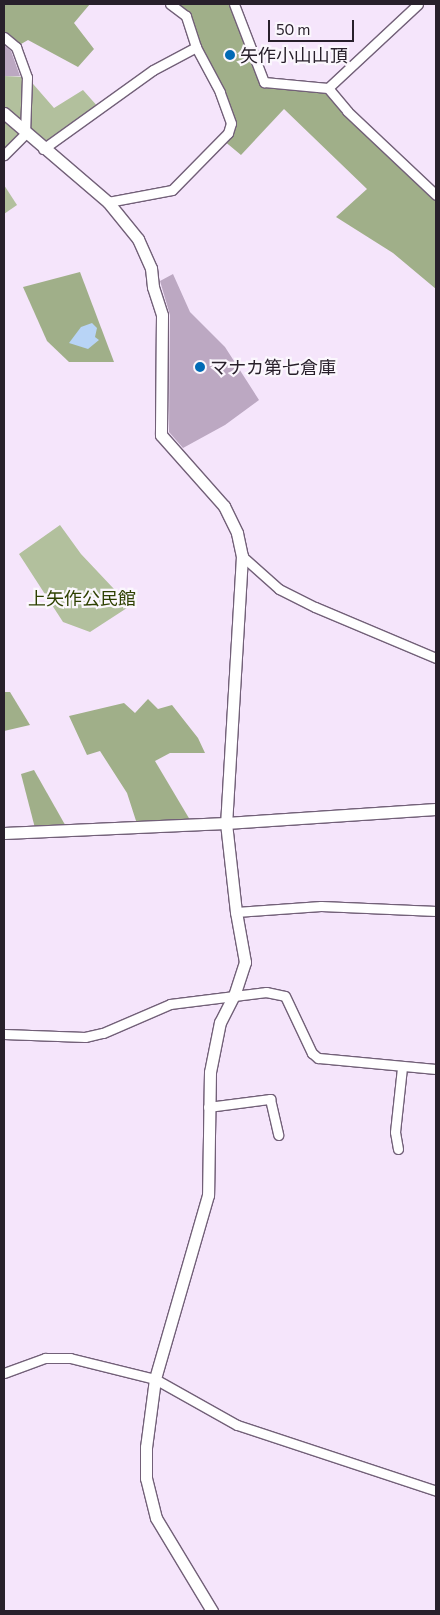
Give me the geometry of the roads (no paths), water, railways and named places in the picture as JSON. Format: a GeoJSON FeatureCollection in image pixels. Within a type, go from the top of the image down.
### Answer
{"type":"FeatureCollection","features":[{"type":"Feature","properties":{"kind":"street"},"geometry":{"type":"LineString","coordinates":[[108,202],[172,190],[228,133],[231,123],[220,92],[196,47],[186,16],[170,4]]}},
{"type":"Feature","properties":{"kind":"street"},"geometry":{"type":"LineString","coordinates":[[234,4],[264,82],[328,88],[347,111],[436,195]]}},
{"type":"Feature","properties":{"kind":"street"},"geometry":{"type":"LineString","coordinates":[[328,88],[418,4]]}},
{"type":"Feature","properties":{"kind":"street"},"geometry":{"type":"LineString","coordinates":[[4,37],[16,47],[28,76],[25,134],[4,154]]}},
{"type":"Feature","properties":{"kind":"street"},"geometry":{"type":"LineString","coordinates":[[43,149],[153,70],[196,47]]}},
{"type":"Feature","properties":{"kind":"street"},"geometry":{"type":"LineString","coordinates":[[4,113],[25,134],[59,159],[108,202],[138,239],[150,268],[153,288],[162,315],[161,435],[224,506],[237,533],[242,556],[226,824],[236,912],[245,962],[234,995],[220,1022],[210,1072],[208,1195],[154,1378],[146,1447],[146,1478],[154,1510],[177,1556],[212,1611]]}},
{"type":"Feature","properties":{"kind":"street"},"geometry":{"type":"LineString","coordinates":[[242,556],[279,588],[324,611],[436,658]]}},
{"type":"Feature","properties":{"kind":"street"},"geometry":{"type":"LineString","coordinates":[[4,833],[226,824],[436,810]]}},
{"type":"Feature","properties":{"kind":"street"},"geometry":{"type":"LineString","coordinates":[[236,912],[321,906],[436,911]]}},
{"type":"Feature","properties":{"kind":"street"},"geometry":{"type":"LineString","coordinates":[[4,1034],[85,1037],[103,1034],[170,1004],[266,992],[284,996],[312,1053],[318,1058],[402,1068],[436,1069]]}},
{"type":"Feature","properties":{"kind":"street"},"geometry":{"type":"LineString","coordinates":[[398,1149],[395,1132],[402,1068]]}},
{"type":"Feature","properties":{"kind":"street"},"geometry":{"type":"LineString","coordinates":[[208,1107],[270,1099],[278,1135]]}},
{"type":"Feature","properties":{"kind":"street"},"geometry":{"type":"LineString","coordinates":[[4,1372],[45,1358],[70,1358],[154,1378],[237,1425],[436,1491]]}},
{"type":"Feature","properties":{"kind":"water"},"geometry":{"type":"Polygon","coordinates":[[[92,323],[97,328],[95,337],[99,340],[88,349],[69,343],[81,327],[92,323]]]}},
{"type":"Feature","properties":{"kind":"place","name":"矢作小山山頂"},"geometry":{"type":"Point","coordinates":[230,55]}},
{"type":"Feature","properties":{"kind":"place","name":"マナカ第七倉庫"},"geometry":{"type":"Point","coordinates":[200,367]}},
{"type":"Feature","properties":{"kind":"park label","name":"上矢作公民館"},"geometry":{"type":"Point","coordinates":[82,598]}}]}
